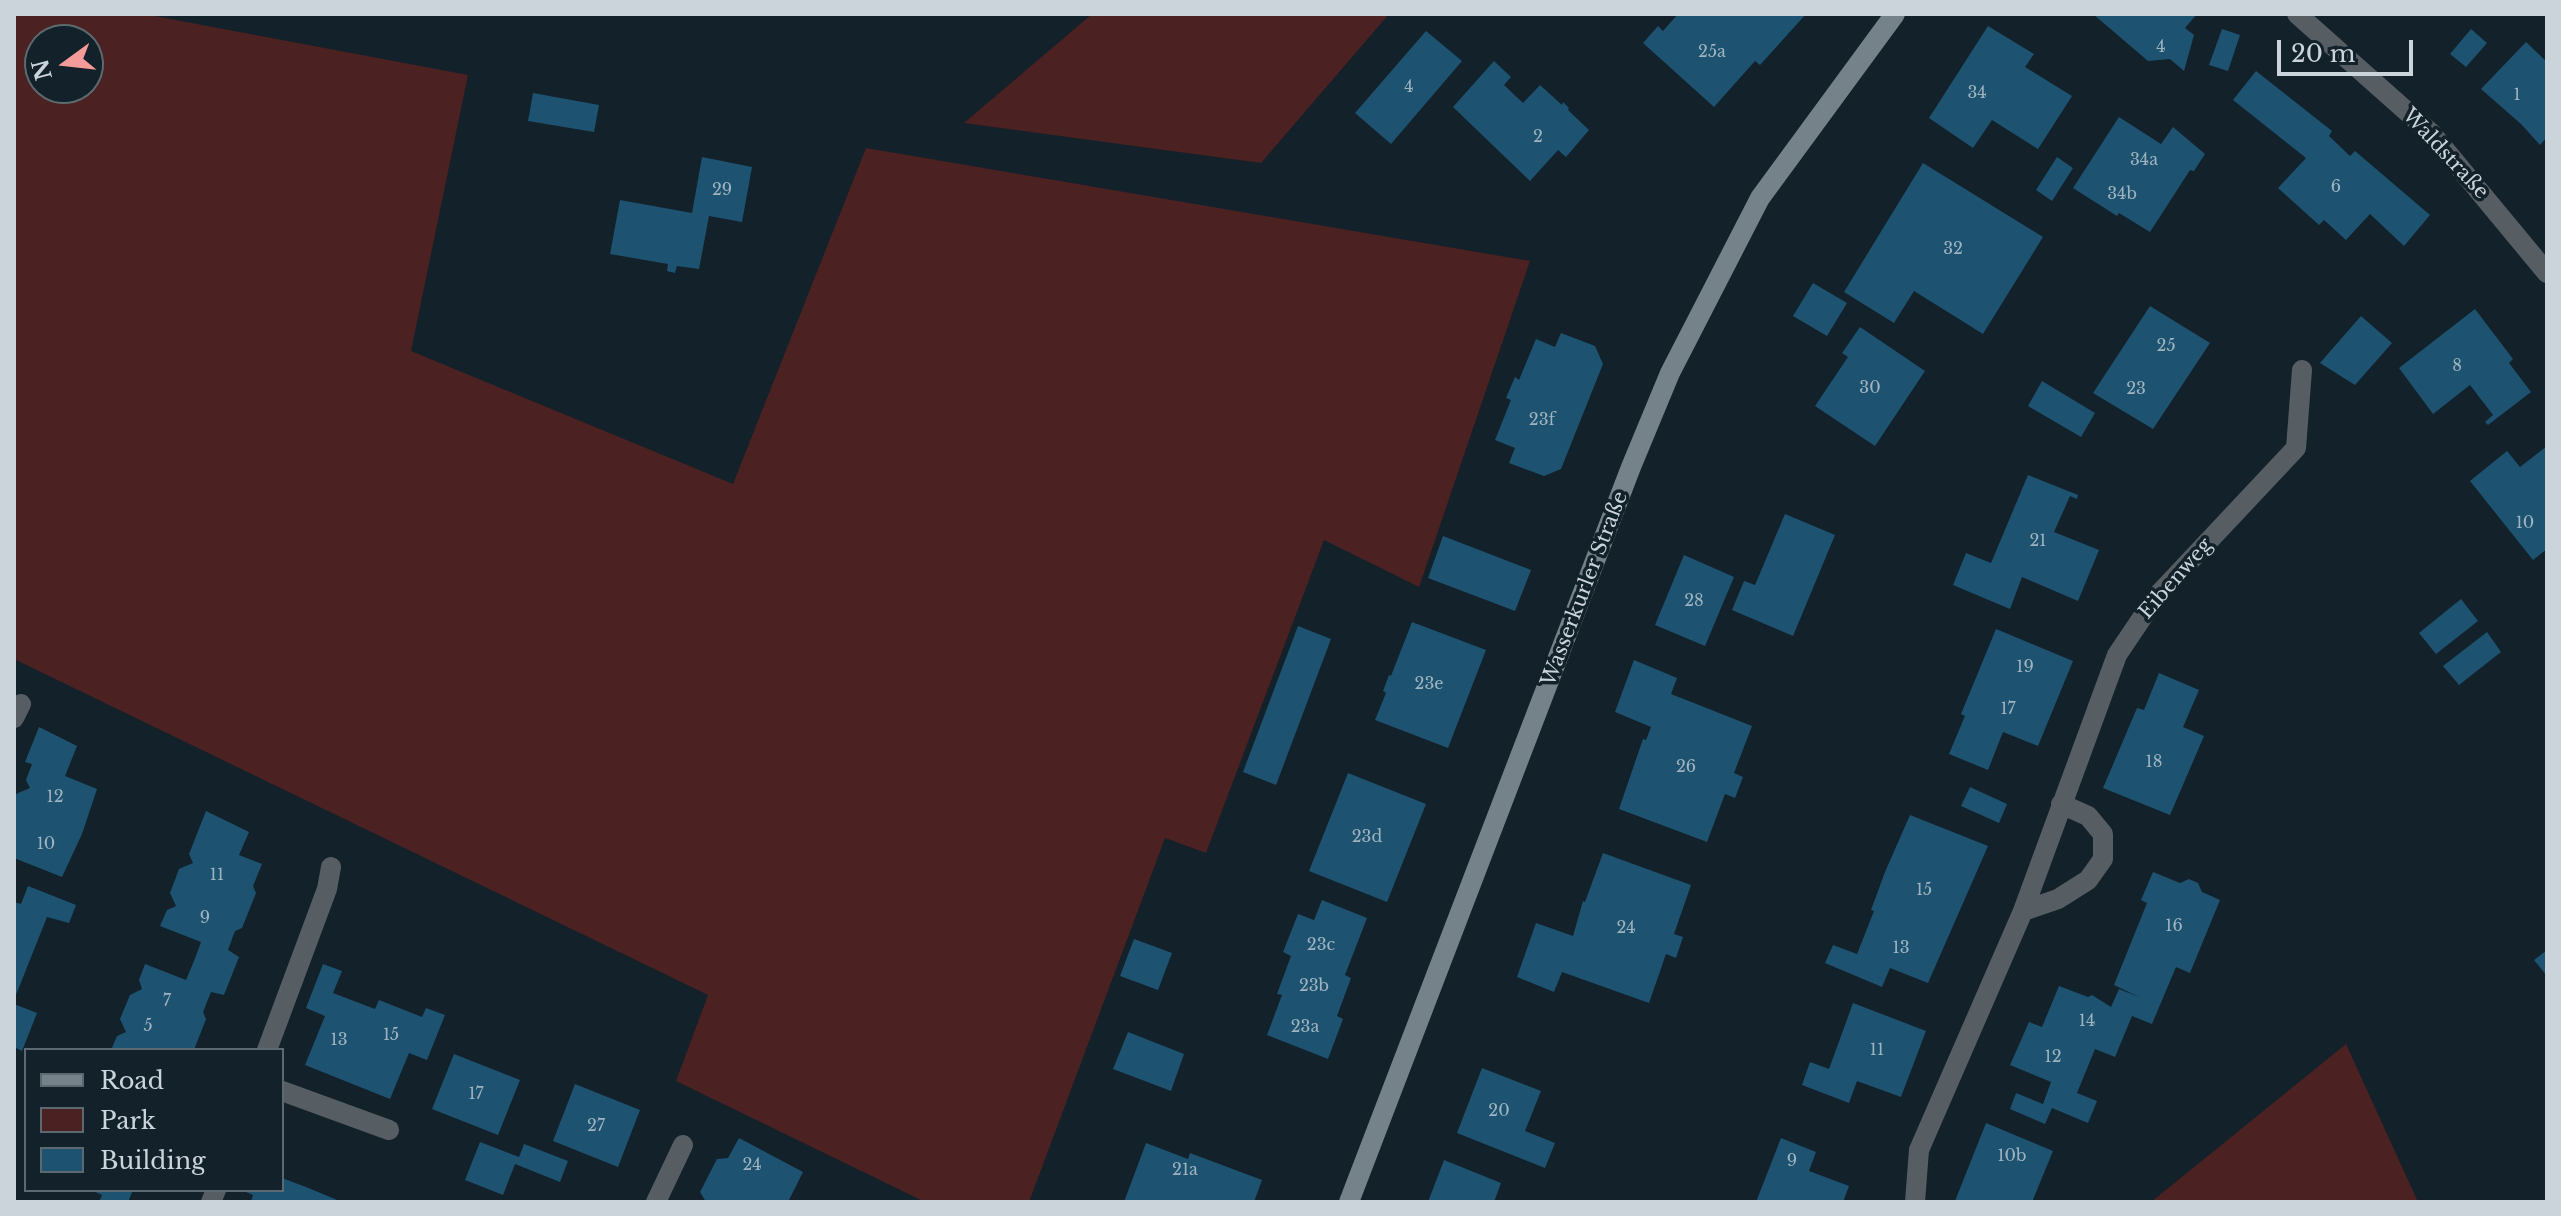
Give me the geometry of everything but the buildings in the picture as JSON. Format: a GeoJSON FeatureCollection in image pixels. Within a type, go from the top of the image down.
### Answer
{"type":"FeatureCollection","features":[{"type":"Feature","properties":{"kind":"main road","name":"Wasserkurler Straße"},"geometry":{"type":"LineString","coordinates":[[1349,1202],[1670,373],[1760,198],[1895,14]]}},
{"type":"Feature","properties":{"kind":"street","name":"Waldstraße"},"geometry":{"type":"LineString","coordinates":[[2297,14],[2431,133],[2547,273]]}},
{"type":"Feature","properties":{"kind":"street","name":"Eibenweg"},"geometry":{"type":"LineString","coordinates":[[1915,1202],[1919,1150],[2023,911],[2117,655],[2156,597],[2296,448],[2302,370]]}},
{"type":"Feature","properties":{"kind":"street"},"geometry":{"type":"LineString","coordinates":[[2023,911],[2058,899],[2088,880],[2103,859],[2103,834],[2088,816],[2061,804]]}},
{"type":"Feature","properties":{"kind":"street"},"geometry":{"type":"LineString","coordinates":[[268,1048],[327,889],[331,867]]}},
{"type":"Feature","properties":{"kind":"street"},"geometry":{"type":"LineString","coordinates":[[284,1092],[389,1130]]}},
{"type":"Feature","properties":{"kind":"street"},"geometry":{"type":"LineString","coordinates":[[656,1202],[683,1145]]}},
{"type":"Feature","properties":{"kind":"green space"},"geometry":{"type":"Polygon","coordinates":[[[14,14],[144,14],[468,75],[411,351],[733,484],[866,148],[1530,261],[1419,587],[1324,540],[1206,853],[1165,838],[1029,1202],[925,1202],[676,1081],[708,995],[14,659],[14,14]]]}},
{"type":"Feature","properties":{"kind":"green space"},"geometry":{"type":"Polygon","coordinates":[[[1092,14],[1389,14],[1261,163],[964,123],[1092,14]]]}},
{"type":"Feature","properties":{"kind":"green space"},"geometry":{"type":"Polygon","coordinates":[[[2346,1044],[2418,1202],[2151,1202],[2346,1044]]]}}]}
